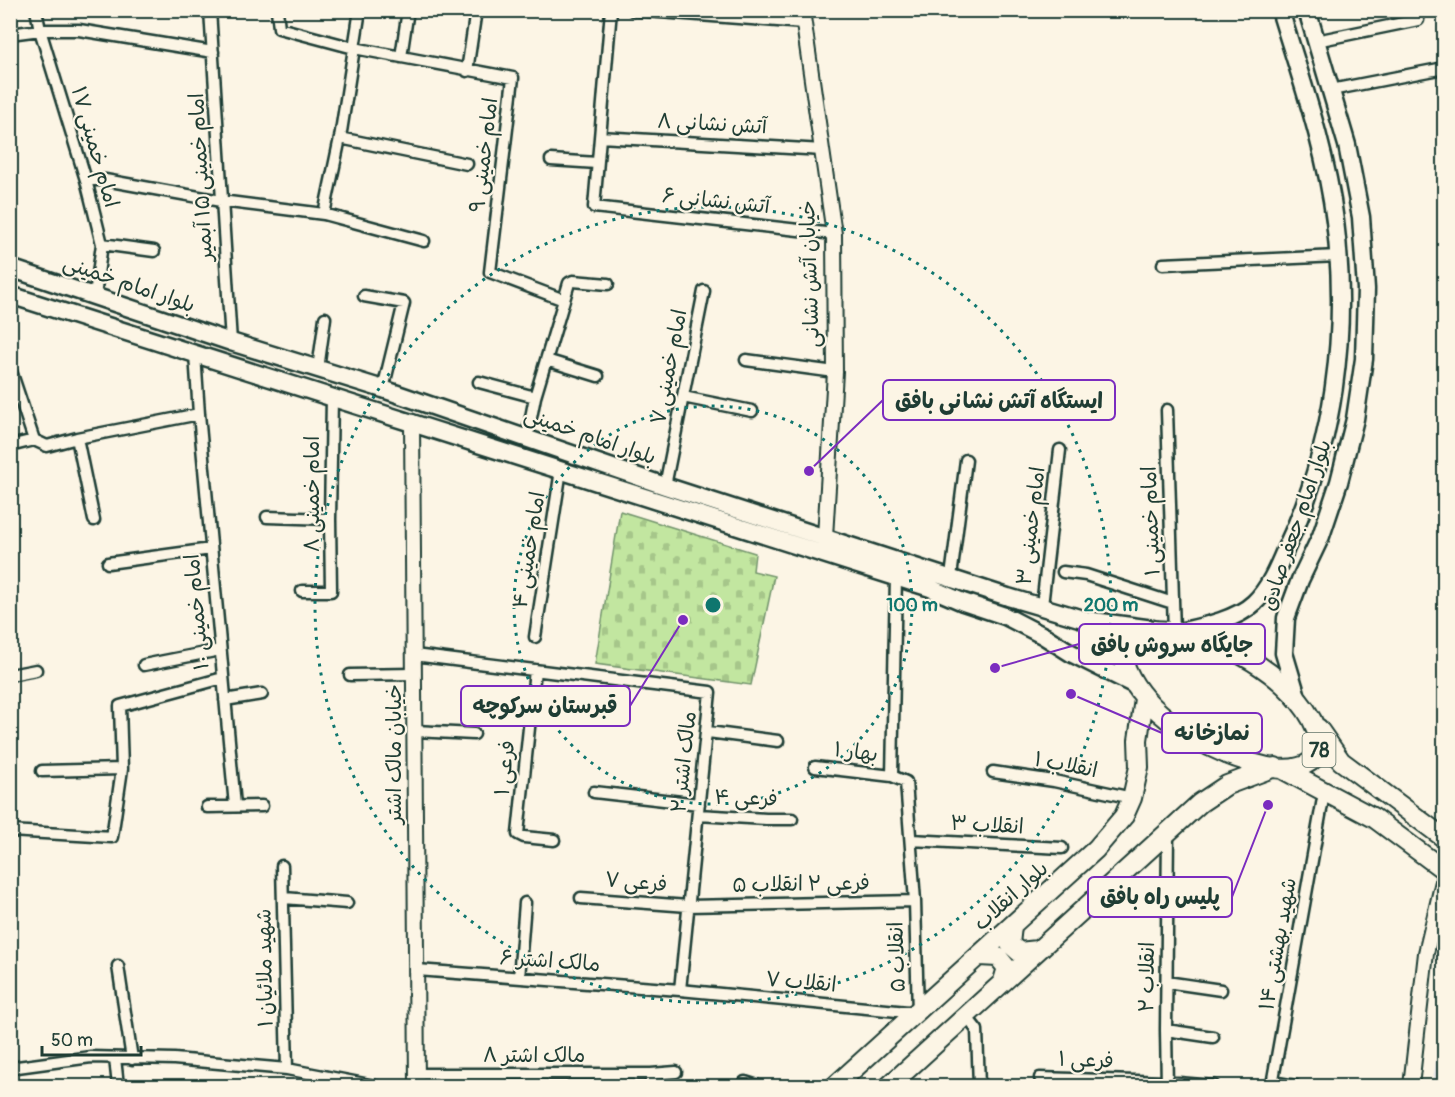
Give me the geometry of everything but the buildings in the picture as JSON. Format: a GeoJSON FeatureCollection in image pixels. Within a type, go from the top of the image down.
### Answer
{"type":"FeatureCollection","features":[{"type":"Feature","properties":{"kind":"main road","name":"بلوار امام جعفر صادق"},"geometry":{"type":"LineString","coordinates":[[1172,631],[1220,622],[1254,603],[1276,570],[1297,527],[1314,474],[1329,414],[1338,357],[1340,289],[1335,220],[1322,151],[1280,10]]}},
{"type":"Feature","properties":{"kind":"main road","name":"بلوار امام جعفر صادق"},"geometry":{"type":"LineString","coordinates":[[1298,700],[1284,653],[1286,618],[1300,580],[1321,536],[1339,482],[1355,419],[1364,359],[1366,289],[1361,217],[1347,145],[1307,10]]}},
{"type":"Feature","properties":{"kind":"main road","name":"بلوار امام خمینی"},"geometry":{"type":"LineString","coordinates":[[10,268],[231,342],[383,389],[665,486],[1086,620],[1172,631]]}},
{"type":"Feature","properties":{"kind":"main road","name":"بلوار امام خمینی"},"geometry":{"type":"LineString","coordinates":[[10,295],[896,577],[1005,616],[1133,684]]}},
{"type":"Feature","properties":{"kind":"main road"},"geometry":{"type":"LineString","coordinates":[[691,513],[702,510],[700,497]]}},
{"type":"Feature","properties":{"kind":"main road"},"geometry":{"type":"LineString","coordinates":[[740,528],[733,520],[736,513],[742,511]]}},
{"type":"Feature","properties":{"kind":"main road"},"geometry":{"type":"LineString","coordinates":[[1276,570],[1278,578],[1284,583],[1293,584],[1300,580]]}},
{"type":"Feature","properties":{"kind":"main road","name":"78"},"geometry":{"type":"LineString","coordinates":[[1444,838],[1341,761],[1298,700],[1280,682],[1241,656],[1207,639],[1172,631],[1143,630],[1130,636],[1124,647],[1123,662],[1133,684],[1144,699],[1185,731],[1235,758],[1278,768],[1374,818],[1444,870]]}},
{"type":"Feature","properties":{"kind":"main road","name":"بلوار انقلاب"},"geometry":{"type":"LineString","coordinates":[[835,1086],[918,1013],[1103,842],[1124,816],[1132,798],[1139,767],[1138,740],[1144,699]]}},
{"type":"Feature","properties":{"kind":"main road","name":"78"},"geometry":{"type":"LineString","coordinates":[[889,1086],[1200,803],[1227,785],[1278,768],[1300,767],[1312,760],[1319,750],[1319,735],[1312,719]]}},
{"type":"Feature","properties":{"kind":"main road"},"geometry":{"type":"LineString","coordinates":[[1012,926],[1010,944],[1019,952],[1038,950]]}},
{"type":"Feature","properties":{"kind":"main road"},"geometry":{"type":"LineString","coordinates":[[979,956],[998,957],[1007,968],[1003,981]]}},
{"type":"Feature","properties":{"kind":"street","name":"امام خمینی ۱۷"},"geometry":{"type":"LineString","coordinates":[[36,10],[40,30],[86,180],[102,244],[95,296]]}},
{"type":"Feature","properties":{"kind":"street","name":"امام خمینی ۱۵ آبمیر"},"geometry":{"type":"LineString","coordinates":[[210,10],[231,342]]}},
{"type":"Feature","properties":{"kind":"street","name":"امام خمینی ۹"},"geometry":{"type":"LineString","coordinates":[[277,10],[279,28],[354,48],[513,78],[490,272],[564,300]]}},
{"type":"Feature","properties":{"kind":"street"},"geometry":{"type":"LineString","coordinates":[[324,214],[340,138],[360,10]]}},
{"type":"Feature","properties":{"kind":"street"},"geometry":{"type":"LineString","coordinates":[[401,57],[408,10]]}},
{"type":"Feature","properties":{"kind":"street"},"geometry":{"type":"LineString","coordinates":[[467,71],[476,10]]}},
{"type":"Feature","properties":{"kind":"street"},"geometry":{"type":"LineString","coordinates":[[551,160],[597,163],[611,10]]}},
{"type":"Feature","properties":{"kind":"street"},"geometry":{"type":"LineString","coordinates":[[633,10],[803,16]]}},
{"type":"Feature","properties":{"kind":"street","name":"خیابان آتش نشانی"},"geometry":{"type":"LineString","coordinates":[[803,16],[834,234],[835,372],[825,537]]}},
{"type":"Feature","properties":{"kind":"street"},"geometry":{"type":"LineString","coordinates":[[1316,41],[1418,20]]}},
{"type":"Feature","properties":{"kind":"street"},"geometry":{"type":"LineString","coordinates":[[10,34],[40,30],[79,30],[213,52]]}},
{"type":"Feature","properties":{"kind":"street"},"geometry":{"type":"LineString","coordinates":[[1331,90],[1444,68]]}},
{"type":"Feature","properties":{"kind":"street","name":"آتش نشانی ۸"},"geometry":{"type":"LineString","coordinates":[[600,137],[823,150]]}},
{"type":"Feature","properties":{"kind":"street"},"geometry":{"type":"LineString","coordinates":[[340,138],[467,164]]}},
{"type":"Feature","properties":{"kind":"street","name":"آتش نشانی ۶"},"geometry":{"type":"LineString","coordinates":[[597,163],[594,207],[834,234]]}},
{"type":"Feature","properties":{"kind":"street"},"geometry":{"type":"LineString","coordinates":[[86,180],[114,182],[221,201],[324,214],[424,241]]}},
{"type":"Feature","properties":{"kind":"street"},"geometry":{"type":"LineString","coordinates":[[102,244],[154,251]]}},
{"type":"Feature","properties":{"kind":"street"},"geometry":{"type":"LineString","coordinates":[[1163,264],[1338,256]]}},
{"type":"Feature","properties":{"kind":"street"},"geometry":{"type":"LineString","coordinates":[[527,438],[535,398],[569,284],[573,281],[608,284]]}},
{"type":"Feature","properties":{"kind":"street","name":"امام خمینی ۷"},"geometry":{"type":"LineString","coordinates":[[665,486],[704,291]]}},
{"type":"Feature","properties":{"kind":"street"},"geometry":{"type":"LineString","coordinates":[[364,296],[404,303],[383,389]]}},
{"type":"Feature","properties":{"kind":"street"},"geometry":{"type":"LineString","coordinates":[[318,369],[325,318]]}},
{"type":"Feature","properties":{"kind":"street","name":"امام خمینی ۱۰"},"geometry":{"type":"LineString","coordinates":[[195,354],[235,806]]}},
{"type":"Feature","properties":{"kind":"street"},"geometry":{"type":"LineString","coordinates":[[546,360],[598,376]]}},
{"type":"Feature","properties":{"kind":"street"},"geometry":{"type":"LineString","coordinates":[[746,360],[835,372]]}},
{"type":"Feature","properties":{"kind":"street"},"geometry":{"type":"LineString","coordinates":[[10,368],[34,440]]}},
{"type":"Feature","properties":{"kind":"street"},"geometry":{"type":"LineString","coordinates":[[479,382],[535,398]]}},
{"type":"Feature","properties":{"kind":"street","name":"امام خمینی ۸"},"geometry":{"type":"LineString","coordinates":[[302,591],[331,591],[332,397]]}},
{"type":"Feature","properties":{"kind":"street"},"geometry":{"type":"LineString","coordinates":[[683,397],[752,411]]}},
{"type":"Feature","properties":{"kind":"street","name":"امام خمینی ۱"},"geometry":{"type":"LineString","coordinates":[[1167,410],[1172,631]]}},
{"type":"Feature","properties":{"kind":"street"},"geometry":{"type":"LineString","coordinates":[[10,446],[34,440],[47,446],[199,414]]}},
{"type":"Feature","properties":{"kind":"street","name":"خیابان مالک اشتر"},"geometry":{"type":"LineString","coordinates":[[412,422],[417,1080]]}},
{"type":"Feature","properties":{"kind":"street"},"geometry":{"type":"LineString","coordinates":[[77,438],[94,520]]}},
{"type":"Feature","properties":{"kind":"street","name":"امام خمینی ۳"},"geometry":{"type":"LineString","coordinates":[[1042,606],[1060,450]]}},
{"type":"Feature","properties":{"kind":"street"},"geometry":{"type":"LineString","coordinates":[[951,577],[966,460]]}},
{"type":"Feature","properties":{"kind":"street","name":"امام خمینی ۴"},"geometry":{"type":"LineString","coordinates":[[535,637],[561,470]]}},
{"type":"Feature","properties":{"kind":"street"},"geometry":{"type":"LineString","coordinates":[[267,517],[330,519]]}},
{"type":"Feature","properties":{"kind":"street"},"geometry":{"type":"LineString","coordinates":[[108,563],[211,549]]}},
{"type":"Feature","properties":{"kind":"street"},"geometry":{"type":"LineString","coordinates":[[1063,572],[1086,575],[1173,603]]}},
{"type":"Feature","properties":{"kind":"street"},"geometry":{"type":"LineString","coordinates":[[892,776],[896,577]]}},
{"type":"Feature","properties":{"kind":"street"},"geometry":{"type":"LineString","coordinates":[[144,665],[220,650]]}},
{"type":"Feature","properties":{"kind":"street","name":"مالک اشتر ۲"},"geometry":{"type":"LineString","coordinates":[[414,656],[710,692],[708,732],[680,990]]}},
{"type":"Feature","properties":{"kind":"street"},"geometry":{"type":"LineString","coordinates":[[10,675],[36,670]]}},
{"type":"Feature","properties":{"kind":"street","name":"فرعی ۱"},"geometry":{"type":"LineString","coordinates":[[535,670],[518,834],[524,837],[554,840]]}},
{"type":"Feature","properties":{"kind":"street"},"geometry":{"type":"LineString","coordinates":[[350,675],[414,674]]}},
{"type":"Feature","properties":{"kind":"street"},"geometry":{"type":"LineString","coordinates":[[10,831],[112,837],[122,769],[120,706],[223,678]]}},
{"type":"Feature","properties":{"kind":"street"},"geometry":{"type":"LineString","coordinates":[[225,700],[262,694]]}},
{"type":"Feature","properties":{"kind":"street"},"geometry":{"type":"LineString","coordinates":[[415,731],[474,734]]}},
{"type":"Feature","properties":{"kind":"street"},"geometry":{"type":"LineString","coordinates":[[708,732],[778,741]]}},
{"type":"Feature","properties":{"kind":"street","name":"بهار ۱"},"geometry":{"type":"LineString","coordinates":[[815,767],[892,776]]}},
{"type":"Feature","properties":{"kind":"street"},"geometry":{"type":"LineString","coordinates":[[42,771],[122,769]]}},
{"type":"Feature","properties":{"kind":"street","name":"انقلاب ۱"},"geometry":{"type":"LineString","coordinates":[[993,772],[1054,781],[1132,798]]}},
{"type":"Feature","properties":{"kind":"street","name":"انقلاب ۵"},"geometry":{"type":"LineString","coordinates":[[892,776],[906,782],[915,901],[918,1013]]}},
{"type":"Feature","properties":{"kind":"street","name":"فرعی ۴"},"geometry":{"type":"LineString","coordinates":[[594,792],[699,810],[766,819],[792,819]]}},
{"type":"Feature","properties":{"kind":"street","name":"شهید بهشتی ۱۴"},"geometry":{"type":"LineString","coordinates":[[1294,1086],[1278,1083],[1273,1079],[1324,793]]}},
{"type":"Feature","properties":{"kind":"street"},"geometry":{"type":"LineString","coordinates":[[207,807],[262,806]]}},
{"type":"Feature","properties":{"kind":"street","name":"انقلاب ۲"},"geometry":{"type":"LineString","coordinates":[[1167,1084],[1168,832]]}},
{"type":"Feature","properties":{"kind":"street","name":"انقلاب ۳"},"geometry":{"type":"LineString","coordinates":[[911,840],[1062,848]]}},
{"type":"Feature","properties":{"kind":"street","name":"شهید ملائیان ۱"},"geometry":{"type":"LineString","coordinates":[[282,866],[287,1069]]}},
{"type":"Feature","properties":{"kind":"street"},"geometry":{"type":"LineString","coordinates":[[1411,1086],[1426,953],[1444,877]]}},
{"type":"Feature","properties":{"kind":"street","name":"فرعی ۷"},"geometry":{"type":"LineString","coordinates":[[581,897],[688,906]]}},
{"type":"Feature","properties":{"kind":"street"},"geometry":{"type":"LineString","coordinates":[[284,898],[347,903]]}},
{"type":"Feature","properties":{"kind":"street","name":"فرعی ۲ انقلاب ۵"},"geometry":{"type":"LineString","coordinates":[[688,906],[915,901]]}},
{"type":"Feature","properties":{"kind":"street"},"geometry":{"type":"LineString","coordinates":[[519,978],[525,903]]}},
{"type":"Feature","properties":{"kind":"street"},"geometry":{"type":"LineString","coordinates":[[118,966],[132,1059]]}},
{"type":"Feature","properties":{"kind":"street","name":"مالک اشتر ۶"},"geometry":{"type":"LineString","coordinates":[[417,970],[680,990]]}},
{"type":"Feature","properties":{"kind":"street"},"geometry":{"type":"LineString","coordinates":[[1166,982],[1221,990]]}},
{"type":"Feature","properties":{"kind":"street","name":"انقلاب ۷"},"geometry":{"type":"LineString","coordinates":[[680,990],[918,1013]]}},
{"type":"Feature","properties":{"kind":"street"},"geometry":{"type":"LineString","coordinates":[[966,1016],[977,1030],[979,1086]]}},
{"type":"Feature","properties":{"kind":"street"},"geometry":{"type":"LineString","coordinates":[[1166,1030],[1213,1037]]}},
{"type":"Feature","properties":{"kind":"street"},"geometry":{"type":"LineString","coordinates":[[10,1068],[91,1057],[174,1059],[287,1069],[375,1086]]}},
{"type":"Feature","properties":{"kind":"street"},"geometry":{"type":"LineString","coordinates":[[115,1058],[118,1086]]}},
{"type":"Feature","properties":{"kind":"street","name":"مالک اشتر ۸"},"geometry":{"type":"LineString","coordinates":[[417,1080],[490,1081],[676,1071]]}},
{"type":"Feature","properties":{"kind":"street"},"geometry":{"type":"LineString","coordinates":[[651,1074],[651,1086]]}},
{"type":"Feature","properties":{"kind":"street","name":"فرعی ۱"},"geometry":{"type":"LineString","coordinates":[[1040,1078],[1214,1086]]}},
{"type":"Feature","properties":{"kind":"street"},"geometry":{"type":"LineString","coordinates":[[745,1082],[758,1086]]}},
{"type":"Feature","properties":{"kind":"shaded area"},"geometry":{"type":"Polygon","coordinates":[[[1444,1009],[1444,1086],[1432,1086],[1444,1009]]]}},
{"type":"Feature","properties":{"kind":"green space"},"geometry":{"type":"Polygon","coordinates":[[[620,511],[755,553],[753,571],[774,576],[751,685],[595,664],[620,511]]]}},
{"type":"Feature","properties":{"kind":"place","name":"ایستگاه آتش نشانی بافق"},"geometry":{"type":"Point","coordinates":[809,471]}},
{"type":"Feature","properties":{"kind":"place","name":"قبرستان سرکوچه"},"geometry":{"type":"Point","coordinates":[683,620]}},
{"type":"Feature","properties":{"kind":"place","name":"جایگاه سروش بافق"},"geometry":{"type":"Point","coordinates":[995,668]}},
{"type":"Feature","properties":{"kind":"place","name":"نمازخانه"},"geometry":{"type":"Point","coordinates":[1071,694]}},
{"type":"Feature","properties":{"kind":"place","name":"پلیس راه بافق"},"geometry":{"type":"Point","coordinates":[1268,805]}}]}
